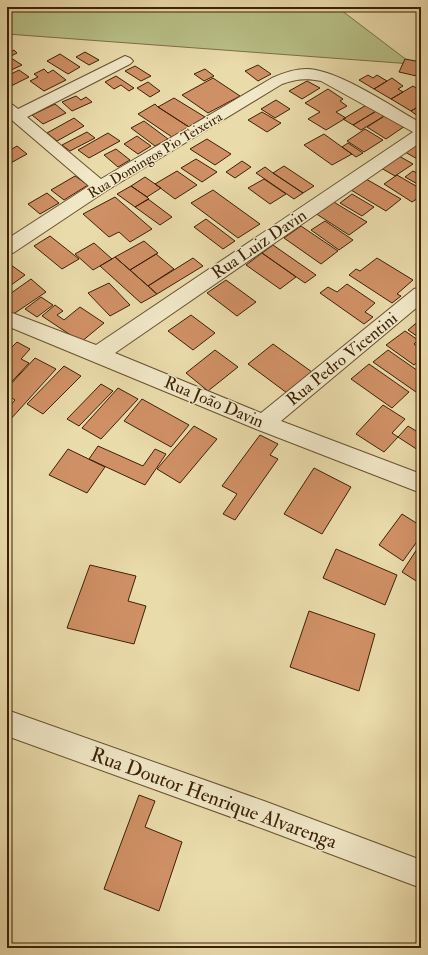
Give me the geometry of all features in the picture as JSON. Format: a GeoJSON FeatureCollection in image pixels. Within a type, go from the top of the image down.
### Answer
{"type":"FeatureCollection","features":[{"type":"Feature","properties":{"kind":"street"},"geometry":{"type":"LineString","coordinates":[[100,187],[12,112],[125,61]]}},
{"type":"Feature","properties":{"kind":"street","name":"Rua Domingos Pio Teixeira"},"geometry":{"type":"LineString","coordinates":[[7,248],[100,187],[277,81],[292,75],[308,74],[325,77],[342,84],[421,130]]}},
{"type":"Feature","properties":{"kind":"street","name":"Rua Luiz Davin"},"geometry":{"type":"LineString","coordinates":[[98,354],[421,134]]}},
{"type":"Feature","properties":{"kind":"street","name":"Rua Pedro Vicentini"},"geometry":{"type":"LineString","coordinates":[[263,423],[421,294]]}},
{"type":"Feature","properties":{"kind":"street","name":"Rua João Davin"},"geometry":{"type":"LineString","coordinates":[[7,318],[98,354],[263,423],[421,484]]}},
{"type":"Feature","properties":{"kind":"street","name":"Rua Doutor Henrique Alvarenga"},"geometry":{"type":"LineString","coordinates":[[7,722],[264,815],[421,874]]}},
{"type":"Feature","properties":{"kind":"green space"},"geometry":{"type":"Polygon","coordinates":[[[7,7],[337,7],[412,64],[7,34],[7,7]]]}},
{"type":"Feature","properties":{"kind":"building"},"geometry":{"type":"Polygon","coordinates":[[[14,50],[17,53],[7,58],[7,52],[9,53],[14,50]]]}},
{"type":"Feature","properties":{"kind":"building"},"geometry":{"type":"Polygon","coordinates":[[[85,52],[99,60],[89,65],[76,57],[85,52]]]}},
{"type":"Feature","properties":{"kind":"building"},"geometry":{"type":"Polygon","coordinates":[[[60,54],[80,67],[68,74],[47,61],[60,54]]]}},
{"type":"Feature","properties":{"kind":"building"},"geometry":{"type":"Polygon","coordinates":[[[11,58],[22,65],[7,72],[7,60],[11,58]]]}},
{"type":"Feature","properties":{"kind":"building"},"geometry":{"type":"Polygon","coordinates":[[[405,59],[421,62],[421,77],[399,72],[405,59]]]}},
{"type":"Feature","properties":{"kind":"building"},"geometry":{"type":"Polygon","coordinates":[[[258,65],[271,74],[258,81],[245,71],[258,65]]]}},
{"type":"Feature","properties":{"kind":"building"},"geometry":{"type":"Polygon","coordinates":[[[135,66],[151,76],[141,81],[125,71],[135,66]]]}},
{"type":"Feature","properties":{"kind":"building"},"geometry":{"type":"Polygon","coordinates":[[[44,69],[48,73],[53,70],[66,80],[44,91],[30,81],[38,77],[34,74],[44,69]]]}},
{"type":"Feature","properties":{"kind":"building"},"geometry":{"type":"Polygon","coordinates":[[[205,69],[214,76],[204,81],[194,74],[205,69]]]}},
{"type":"Feature","properties":{"kind":"building"},"geometry":{"type":"Polygon","coordinates":[[[19,70],[29,77],[7,88],[7,76],[19,70]]]}},
{"type":"Feature","properties":{"kind":"building"},"geometry":{"type":"Polygon","coordinates":[[[368,75],[373,78],[377,75],[387,81],[374,89],[359,80],[368,75]]]}},
{"type":"Feature","properties":{"kind":"building"},"geometry":{"type":"Polygon","coordinates":[[[116,76],[134,88],[129,91],[121,85],[114,89],[105,82],[116,76]]]}},
{"type":"Feature","properties":{"kind":"building"},"geometry":{"type":"Polygon","coordinates":[[[213,78],[240,96],[208,113],[182,95],[213,78]]]}},
{"type":"Feature","properties":{"kind":"building"},"geometry":{"type":"Polygon","coordinates":[[[392,78],[403,86],[398,89],[403,92],[391,99],[374,89],[392,78]]]}},
{"type":"Feature","properties":{"kind":"building"},"geometry":{"type":"Polygon","coordinates":[[[307,81],[320,88],[302,99],[289,91],[307,81]]]}},
{"type":"Feature","properties":{"kind":"building"},"geometry":{"type":"Polygon","coordinates":[[[148,82],[160,91],[150,97],[137,88],[148,82]]]}},
{"type":"Feature","properties":{"kind":"building"},"geometry":{"type":"Polygon","coordinates":[[[413,86],[421,91],[421,105],[411,111],[391,99],[413,86]]]}},
{"type":"Feature","properties":{"kind":"building"},"geometry":{"type":"Polygon","coordinates":[[[328,89],[343,99],[340,101],[347,106],[336,112],[346,118],[326,130],[308,119],[320,112],[305,103],[328,89]]]}},
{"type":"Feature","properties":{"kind":"building"},"geometry":{"type":"Polygon","coordinates":[[[76,96],[81,100],[86,97],[92,102],[72,111],[62,102],[76,96]]]}},
{"type":"Feature","properties":{"kind":"building"},"geometry":{"type":"Polygon","coordinates":[[[174,98],[205,117],[189,127],[158,107],[174,98]]]}},
{"type":"Feature","properties":{"kind":"building"},"geometry":{"type":"Polygon","coordinates":[[[276,100],[290,109],[275,118],[261,109],[276,100]]]}},
{"type":"Feature","properties":{"kind":"building"},"geometry":{"type":"Polygon","coordinates":[[[55,104],[66,113],[43,124],[32,115],[55,104]]]}},
{"type":"Feature","properties":{"kind":"building"},"geometry":{"type":"Polygon","coordinates":[[[155,104],[189,127],[172,137],[138,114],[155,104]]]}},
{"type":"Feature","properties":{"kind":"building"},"geometry":{"type":"Polygon","coordinates":[[[368,104],[378,110],[353,125],[343,119],[368,104]]]}},
{"type":"Feature","properties":{"kind":"building"},"geometry":{"type":"Polygon","coordinates":[[[421,105],[421,116],[419,117],[411,111],[421,105]]]}},
{"type":"Feature","properties":{"kind":"building"},"geometry":{"type":"Polygon","coordinates":[[[378,110],[386,115],[361,130],[353,125],[378,110]]]}},
{"type":"Feature","properties":{"kind":"building"},"geometry":{"type":"Polygon","coordinates":[[[262,112],[281,123],[267,132],[248,120],[262,112]]]}},
{"type":"Feature","properties":{"kind":"building"},"geometry":{"type":"Polygon","coordinates":[[[386,115],[405,126],[386,139],[367,127],[386,115]]]}},
{"type":"Feature","properties":{"kind":"building"},"geometry":{"type":"Polygon","coordinates":[[[74,118],[84,126],[57,141],[47,133],[74,118]]]}},
{"type":"Feature","properties":{"kind":"building"},"geometry":{"type":"Polygon","coordinates":[[[144,121],[168,139],[155,146],[131,128],[144,121]]]}},
{"type":"Feature","properties":{"kind":"building"},"geometry":{"type":"Polygon","coordinates":[[[365,129],[383,140],[364,152],[347,141],[365,129]]]}},
{"type":"Feature","properties":{"kind":"building"},"geometry":{"type":"Polygon","coordinates":[[[87,132],[95,138],[70,151],[62,145],[87,132]]]}},
{"type":"Feature","properties":{"kind":"building"},"geometry":{"type":"Polygon","coordinates":[[[108,133],[120,141],[89,158],[78,150],[108,133]]]}},
{"type":"Feature","properties":{"kind":"building"},"geometry":{"type":"Polygon","coordinates":[[[324,134],[352,154],[332,165],[304,145],[324,134]]]}},
{"type":"Feature","properties":{"kind":"building"},"geometry":{"type":"Polygon","coordinates":[[[137,136],[151,146],[138,154],[124,144],[137,136]]]}},
{"type":"Feature","properties":{"kind":"building"},"geometry":{"type":"Polygon","coordinates":[[[207,139],[231,154],[215,165],[190,149],[207,139]]]}},
{"type":"Feature","properties":{"kind":"building"},"geometry":{"type":"Polygon","coordinates":[[[421,140],[421,161],[405,152],[421,140]]]}},
{"type":"Feature","properties":{"kind":"building"},"geometry":{"type":"Polygon","coordinates":[[[348,143],[363,153],[356,157],[342,147],[348,143]]]}},
{"type":"Feature","properties":{"kind":"building"},"geometry":{"type":"Polygon","coordinates":[[[17,146],[27,154],[7,165],[7,152],[17,146]]]}},
{"type":"Feature","properties":{"kind":"building"},"geometry":{"type":"Polygon","coordinates":[[[116,149],[130,160],[118,167],[104,155],[116,149]]]}},
{"type":"Feature","properties":{"kind":"building"},"geometry":{"type":"Polygon","coordinates":[[[399,156],[413,164],[395,176],[381,168],[399,156]]]}},
{"type":"Feature","properties":{"kind":"building"},"geometry":{"type":"Polygon","coordinates":[[[196,159],[217,172],[202,182],[181,168],[196,159]]]}},
{"type":"Feature","properties":{"kind":"building"},"geometry":{"type":"Polygon","coordinates":[[[242,161],[251,167],[235,178],[226,172],[242,161]]]}},
{"type":"Feature","properties":{"kind":"building"},"geometry":{"type":"Polygon","coordinates":[[[284,166],[314,186],[303,193],[273,173],[284,166]]]}},
{"type":"Feature","properties":{"kind":"building"},"geometry":{"type":"Polygon","coordinates":[[[265,167],[303,193],[294,199],[256,173],[265,167]]]}},
{"type":"Feature","properties":{"kind":"building"},"geometry":{"type":"Polygon","coordinates":[[[177,171],[197,185],[175,199],[155,184],[177,171]]]}},
{"type":"Feature","properties":{"kind":"building"},"geometry":{"type":"Polygon","coordinates":[[[413,171],[421,175],[421,186],[405,177],[413,171]]]}},
{"type":"Feature","properties":{"kind":"building"},"geometry":{"type":"Polygon","coordinates":[[[397,175],[421,189],[421,196],[412,202],[384,184],[397,175]]]}},
{"type":"Feature","properties":{"kind":"building"},"geometry":{"type":"Polygon","coordinates":[[[75,176],[88,185],[64,200],[51,190],[75,176]]]}},
{"type":"Feature","properties":{"kind":"building"},"geometry":{"type":"Polygon","coordinates":[[[145,177],[161,188],[147,197],[131,186],[145,177]]]}},
{"type":"Feature","properties":{"kind":"building"},"geometry":{"type":"Polygon","coordinates":[[[264,179],[286,194],[270,204],[248,188],[264,179]]]}},
{"type":"Feature","properties":{"kind":"building"},"geometry":{"type":"Polygon","coordinates":[[[366,179],[401,199],[386,211],[351,190],[366,179]]]}},
{"type":"Feature","properties":{"kind":"building"},"geometry":{"type":"Polygon","coordinates":[[[131,186],[149,199],[135,207],[117,194],[131,186]]]}},
{"type":"Feature","properties":{"kind":"building"},"geometry":{"type":"Polygon","coordinates":[[[213,190],[260,224],[238,238],[191,203],[213,190]]]}},
{"type":"Feature","properties":{"kind":"building"},"geometry":{"type":"Polygon","coordinates":[[[47,193],[59,203],[40,214],[28,204],[47,193]]]}},
{"type":"Feature","properties":{"kind":"building"},"geometry":{"type":"Polygon","coordinates":[[[352,194],[374,207],[362,216],[340,203],[352,194]]]}},
{"type":"Feature","properties":{"kind":"building"},"geometry":{"type":"Polygon","coordinates":[[[115,197],[152,229],[130,242],[119,232],[109,237],[83,214],[115,197]]]}},
{"type":"Feature","properties":{"kind":"building"},"geometry":{"type":"Polygon","coordinates":[[[148,199],[172,217],[160,225],[135,207],[148,199]]]}},
{"type":"Feature","properties":{"kind":"building"},"geometry":{"type":"Polygon","coordinates":[[[332,201],[367,222],[349,235],[315,213],[332,201]]]}},
{"type":"Feature","properties":{"kind":"building"},"geometry":{"type":"Polygon","coordinates":[[[206,219],[235,241],[223,249],[194,227],[206,219]]]}},
{"type":"Feature","properties":{"kind":"building"},"geometry":{"type":"Polygon","coordinates":[[[325,221],[353,240],[339,250],[311,230],[325,221]]]}},
{"type":"Feature","properties":{"kind":"building"},"geometry":{"type":"Polygon","coordinates":[[[301,226],[338,251],[321,264],[284,238],[301,226]]]}},
{"type":"Feature","properties":{"kind":"building"},"geometry":{"type":"Polygon","coordinates":[[[50,236],[79,259],[62,269],[34,246],[50,236]]]}},
{"type":"Feature","properties":{"kind":"building"},"geometry":{"type":"Polygon","coordinates":[[[144,241],[158,253],[130,270],[115,257],[144,241]]]}},
{"type":"Feature","properties":{"kind":"building"},"geometry":{"type":"Polygon","coordinates":[[[94,243],[112,259],[93,270],[75,254],[94,243]]]}},
{"type":"Feature","properties":{"kind":"building"},"geometry":{"type":"Polygon","coordinates":[[[273,245],[316,275],[305,283],[262,253],[273,245]]]}},
{"type":"Feature","properties":{"kind":"building"},"geometry":{"type":"Polygon","coordinates":[[[262,253],[296,277],[280,289],[246,265],[262,253]]]}},
{"type":"Feature","properties":{"kind":"building"},"geometry":{"type":"Polygon","coordinates":[[[156,254],[174,269],[148,286],[130,270],[156,254]]]}},
{"type":"Feature","properties":{"kind":"building"},"geometry":{"type":"Polygon","coordinates":[[[115,257],[157,294],[141,303],[100,266],[115,257]]]}},
{"type":"Feature","properties":{"kind":"building"},"geometry":{"type":"Polygon","coordinates":[[[193,258],[203,266],[157,294],[148,286],[193,258]]]}},
{"type":"Feature","properties":{"kind":"building"},"geometry":{"type":"Polygon","coordinates":[[[377,258],[413,280],[397,294],[401,296],[392,303],[349,275],[356,269],[360,271],[377,258]]]}},
{"type":"Feature","properties":{"kind":"building"},"geometry":{"type":"Polygon","coordinates":[[[11,265],[25,275],[7,288],[7,268],[11,265]]]}},
{"type":"Feature","properties":{"kind":"building"},"geometry":{"type":"Polygon","coordinates":[[[31,279],[46,292],[12,315],[7,311],[7,296],[31,279]]]}},
{"type":"Feature","properties":{"kind":"building"},"geometry":{"type":"Polygon","coordinates":[[[226,280],[256,302],[237,316],[207,293],[226,280]]]}},
{"type":"Feature","properties":{"kind":"building"},"geometry":{"type":"Polygon","coordinates":[[[109,283],[130,305],[110,316],[88,293],[109,283]]]}},
{"type":"Feature","properties":{"kind":"building"},"geometry":{"type":"Polygon","coordinates":[[[347,284],[375,303],[365,312],[373,317],[364,324],[320,293],[328,287],[337,292],[347,284]]]}},
{"type":"Feature","properties":{"kind":"building"},"geometry":{"type":"Polygon","coordinates":[[[41,297],[53,305],[37,317],[25,309],[41,297]]]}},
{"type":"Feature","properties":{"kind":"building"},"geometry":{"type":"Polygon","coordinates":[[[55,305],[63,311],[57,315],[64,320],[80,307],[104,323],[81,342],[42,316],[55,305]]]}},
{"type":"Feature","properties":{"kind":"building"},"geometry":{"type":"Polygon","coordinates":[[[191,315],[215,333],[193,350],[168,331],[191,315]]]}},
{"type":"Feature","properties":{"kind":"building"},"geometry":{"type":"Polygon","coordinates":[[[421,319],[421,339],[408,330],[421,319]]]}},
{"type":"Feature","properties":{"kind":"building"},"geometry":{"type":"Polygon","coordinates":[[[405,331],[418,340],[414,344],[421,349],[421,359],[414,365],[386,345],[405,331]]]}},
{"type":"Feature","properties":{"kind":"building"},"geometry":{"type":"Polygon","coordinates":[[[17,342],[30,349],[21,359],[29,363],[7,387],[7,352],[17,342]]]}},
{"type":"Feature","properties":{"kind":"building"},"geometry":{"type":"Polygon","coordinates":[[[273,344],[312,372],[287,393],[248,364],[273,344]]]}},
{"type":"Feature","properties":{"kind":"building"},"geometry":{"type":"Polygon","coordinates":[[[215,350],[238,367],[208,391],[186,373],[215,350]]]}},
{"type":"Feature","properties":{"kind":"building"},"geometry":{"type":"Polygon","coordinates":[[[388,350],[421,373],[421,388],[416,392],[373,362],[388,350]]]}},
{"type":"Feature","properties":{"kind":"building"},"geometry":{"type":"Polygon","coordinates":[[[35,358],[56,369],[9,421],[7,420],[7,409],[15,400],[7,395],[7,388],[35,358]]]}},
{"type":"Feature","properties":{"kind":"building"},"geometry":{"type":"Polygon","coordinates":[[[369,364],[409,392],[392,408],[351,379],[369,364]]]}},
{"type":"Feature","properties":{"kind":"building"},"geometry":{"type":"Polygon","coordinates":[[[64,366],[81,376],[43,414],[27,404],[64,366]]]}},
{"type":"Feature","properties":{"kind":"building"},"geometry":{"type":"Polygon","coordinates":[[[101,384],[113,391],[79,426],[67,419],[101,384]]]}},
{"type":"Feature","properties":{"kind":"building"},"geometry":{"type":"Polygon","coordinates":[[[118,388],[138,399],[101,439],[82,428],[118,388]]]}},
{"type":"Feature","properties":{"kind":"building"},"geometry":{"type":"Polygon","coordinates":[[[142,399],[189,425],[171,447],[124,421],[142,399]]]}},
{"type":"Feature","properties":{"kind":"building"},"geometry":{"type":"Polygon","coordinates":[[[383,405],[405,419],[392,433],[398,437],[384,452],[356,434],[383,405]]]}},
{"type":"Feature","properties":{"kind":"building"},"geometry":{"type":"Polygon","coordinates":[[[194,426],[217,439],[180,483],[157,469],[194,426]]]}},
{"type":"Feature","properties":{"kind":"building"},"geometry":{"type":"Polygon","coordinates":[[[408,426],[421,434],[421,452],[398,437],[408,426]]]}},
{"type":"Feature","properties":{"kind":"building"},"geometry":{"type":"Polygon","coordinates":[[[260,435],[278,444],[270,455],[278,459],[235,520],[223,514],[237,494],[222,486],[260,435]]]}},
{"type":"Feature","properties":{"kind":"building"},"geometry":{"type":"Polygon","coordinates":[[[98,446],[143,466],[155,449],[166,454],[145,485],[89,459],[98,446]]]}},
{"type":"Feature","properties":{"kind":"building"},"geometry":{"type":"Polygon","coordinates":[[[68,449],[105,467],[87,493],[49,475],[68,449]]]}},
{"type":"Feature","properties":{"kind":"building"},"geometry":{"type":"Polygon","coordinates":[[[314,468],[351,487],[322,534],[284,514],[314,468]]]}},
{"type":"Feature","properties":{"kind":"building"},"geometry":{"type":"Polygon","coordinates":[[[402,514],[421,526],[421,536],[403,561],[379,545],[402,514]]]}},
{"type":"Feature","properties":{"kind":"building"},"geometry":{"type":"Polygon","coordinates":[[[421,543],[421,584],[402,572],[421,543]]]}},
{"type":"Feature","properties":{"kind":"building"},"geometry":{"type":"Polygon","coordinates":[[[336,549],[397,575],[385,605],[323,578],[336,549]]]}},
{"type":"Feature","properties":{"kind":"building"},"geometry":{"type":"Polygon","coordinates":[[[90,565],[136,576],[128,601],[146,606],[134,644],[67,628],[90,565]]]}},
{"type":"Feature","properties":{"kind":"building"},"geometry":{"type":"Polygon","coordinates":[[[309,611],[375,634],[359,691],[290,667],[309,611]]]}},
{"type":"Feature","properties":{"kind":"building"},"geometry":{"type":"Polygon","coordinates":[[[139,795],[155,801],[145,827],[182,842],[159,911],[104,889],[139,795]]]}}]}
